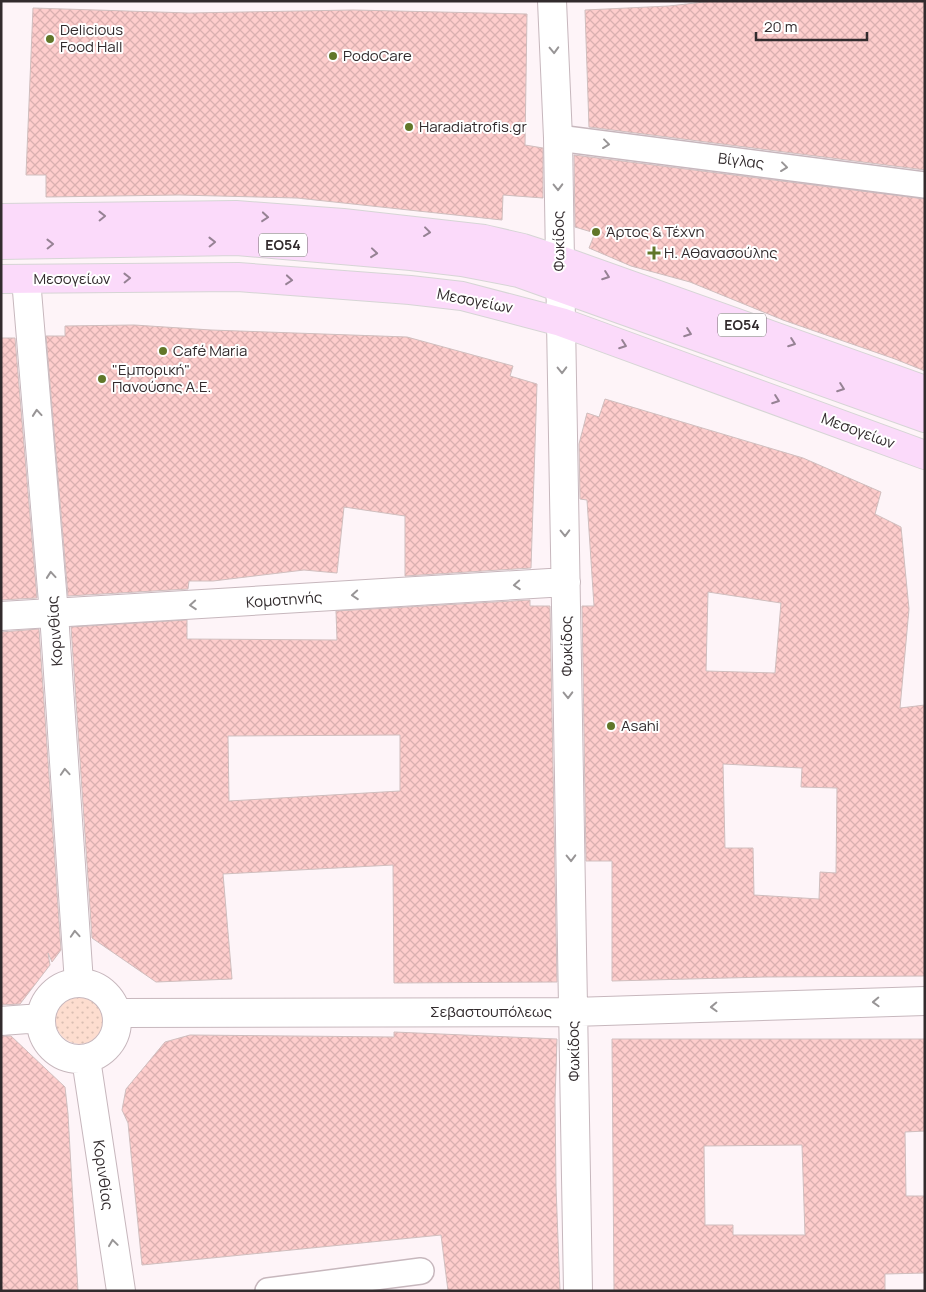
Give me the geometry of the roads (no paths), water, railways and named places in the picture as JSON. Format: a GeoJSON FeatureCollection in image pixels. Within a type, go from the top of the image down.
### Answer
{"type":"FeatureCollection","features":[{"type":"Feature","properties":{"kind":"main road","name":"ΕΟ54"},"geometry":{"type":"LineString","coordinates":[[1,218],[236,215],[343,223],[484,238],[560,260],[925,390]]}},
{"type":"Feature","properties":{"kind":"main road","name":"ΕΟ54"},"geometry":{"type":"LineString","coordinates":[[1,245],[237,241],[462,262],[519,273],[925,418]]}},
{"type":"Feature","properties":{"kind":"main road","name":"Μεσογείων"},"geometry":{"type":"LineString","coordinates":[[13,279],[238,276],[462,296],[561,322],[925,455]]}},
{"type":"Feature","properties":{"kind":"street","name":"Φωκίδος"},"geometry":{"type":"LineString","coordinates":[[552,1],[558,138],[578,1291]]}},
{"type":"Feature","properties":{"kind":"street","name":"Βίγλας"},"geometry":{"type":"LineString","coordinates":[[558,138],[925,185]]}},
{"type":"Feature","properties":{"kind":"street","name":"Κορινθίας"},"geometry":{"type":"LineString","coordinates":[[13,279],[54,614],[78,983]]}},
{"type":"Feature","properties":{"kind":"street","name":"Κομοτηνής"},"geometry":{"type":"LineString","coordinates":[[1,616],[566,582]]}},
{"type":"Feature","properties":{"kind":"street"},"geometry":{"type":"LineString","coordinates":[[78,983],[91,985],[103,991],[112,1001],[117,1013],[117,1026],[114,1037],[107,1047],[98,1054],[86,1059],[69,1058],[54,1049],[44,1035],[41,1018],[44,1004],[53,993],[65,985],[78,983]]}},
{"type":"Feature","properties":{"kind":"street","name":"Σεβαστουπόλεως"},"geometry":{"type":"LineString","coordinates":[[117,1013],[573,1012],[925,1001]]}},
{"type":"Feature","properties":{"kind":"street"},"geometry":{"type":"LineString","coordinates":[[1,1021],[41,1018]]}},
{"type":"Feature","properties":{"kind":"street","name":"Κορινθίας"},"geometry":{"type":"LineString","coordinates":[[86,1059],[121,1291]]}},
{"type":"Feature","properties":{"kind":"street"},"geometry":{"type":"LineString","coordinates":[[268,1291],[421,1271]]}},
{"type":"Feature","properties":{"kind":"place","name":"Delicious Food Hall"},"geometry":{"type":"Point","coordinates":[50,39]}},
{"type":"Feature","properties":{"kind":"place","name":"PodoCare"},"geometry":{"type":"Point","coordinates":[333,56]}},
{"type":"Feature","properties":{"kind":"place","name":"Haradiatrofis.gr"},"geometry":{"type":"Point","coordinates":[409,127]}},
{"type":"Feature","properties":{"kind":"place","name":"Άρτος & Τέχνη"},"geometry":{"type":"Point","coordinates":[596,232]}},
{"type":"Feature","properties":{"kind":"place","name":"Η. Αθανασούλης"},"geometry":{"type":"Point","coordinates":[654,253]}},
{"type":"Feature","properties":{"kind":"place","name":"Café Maria"},"geometry":{"type":"Point","coordinates":[163,351]}},
{"type":"Feature","properties":{"kind":"place","name":"\"Εμπορική\" Πανούσης Α.Ε."},"geometry":{"type":"Point","coordinates":[102,379]}},
{"type":"Feature","properties":{"kind":"place","name":"Asahi"},"geometry":{"type":"Point","coordinates":[611,726]}}]}
